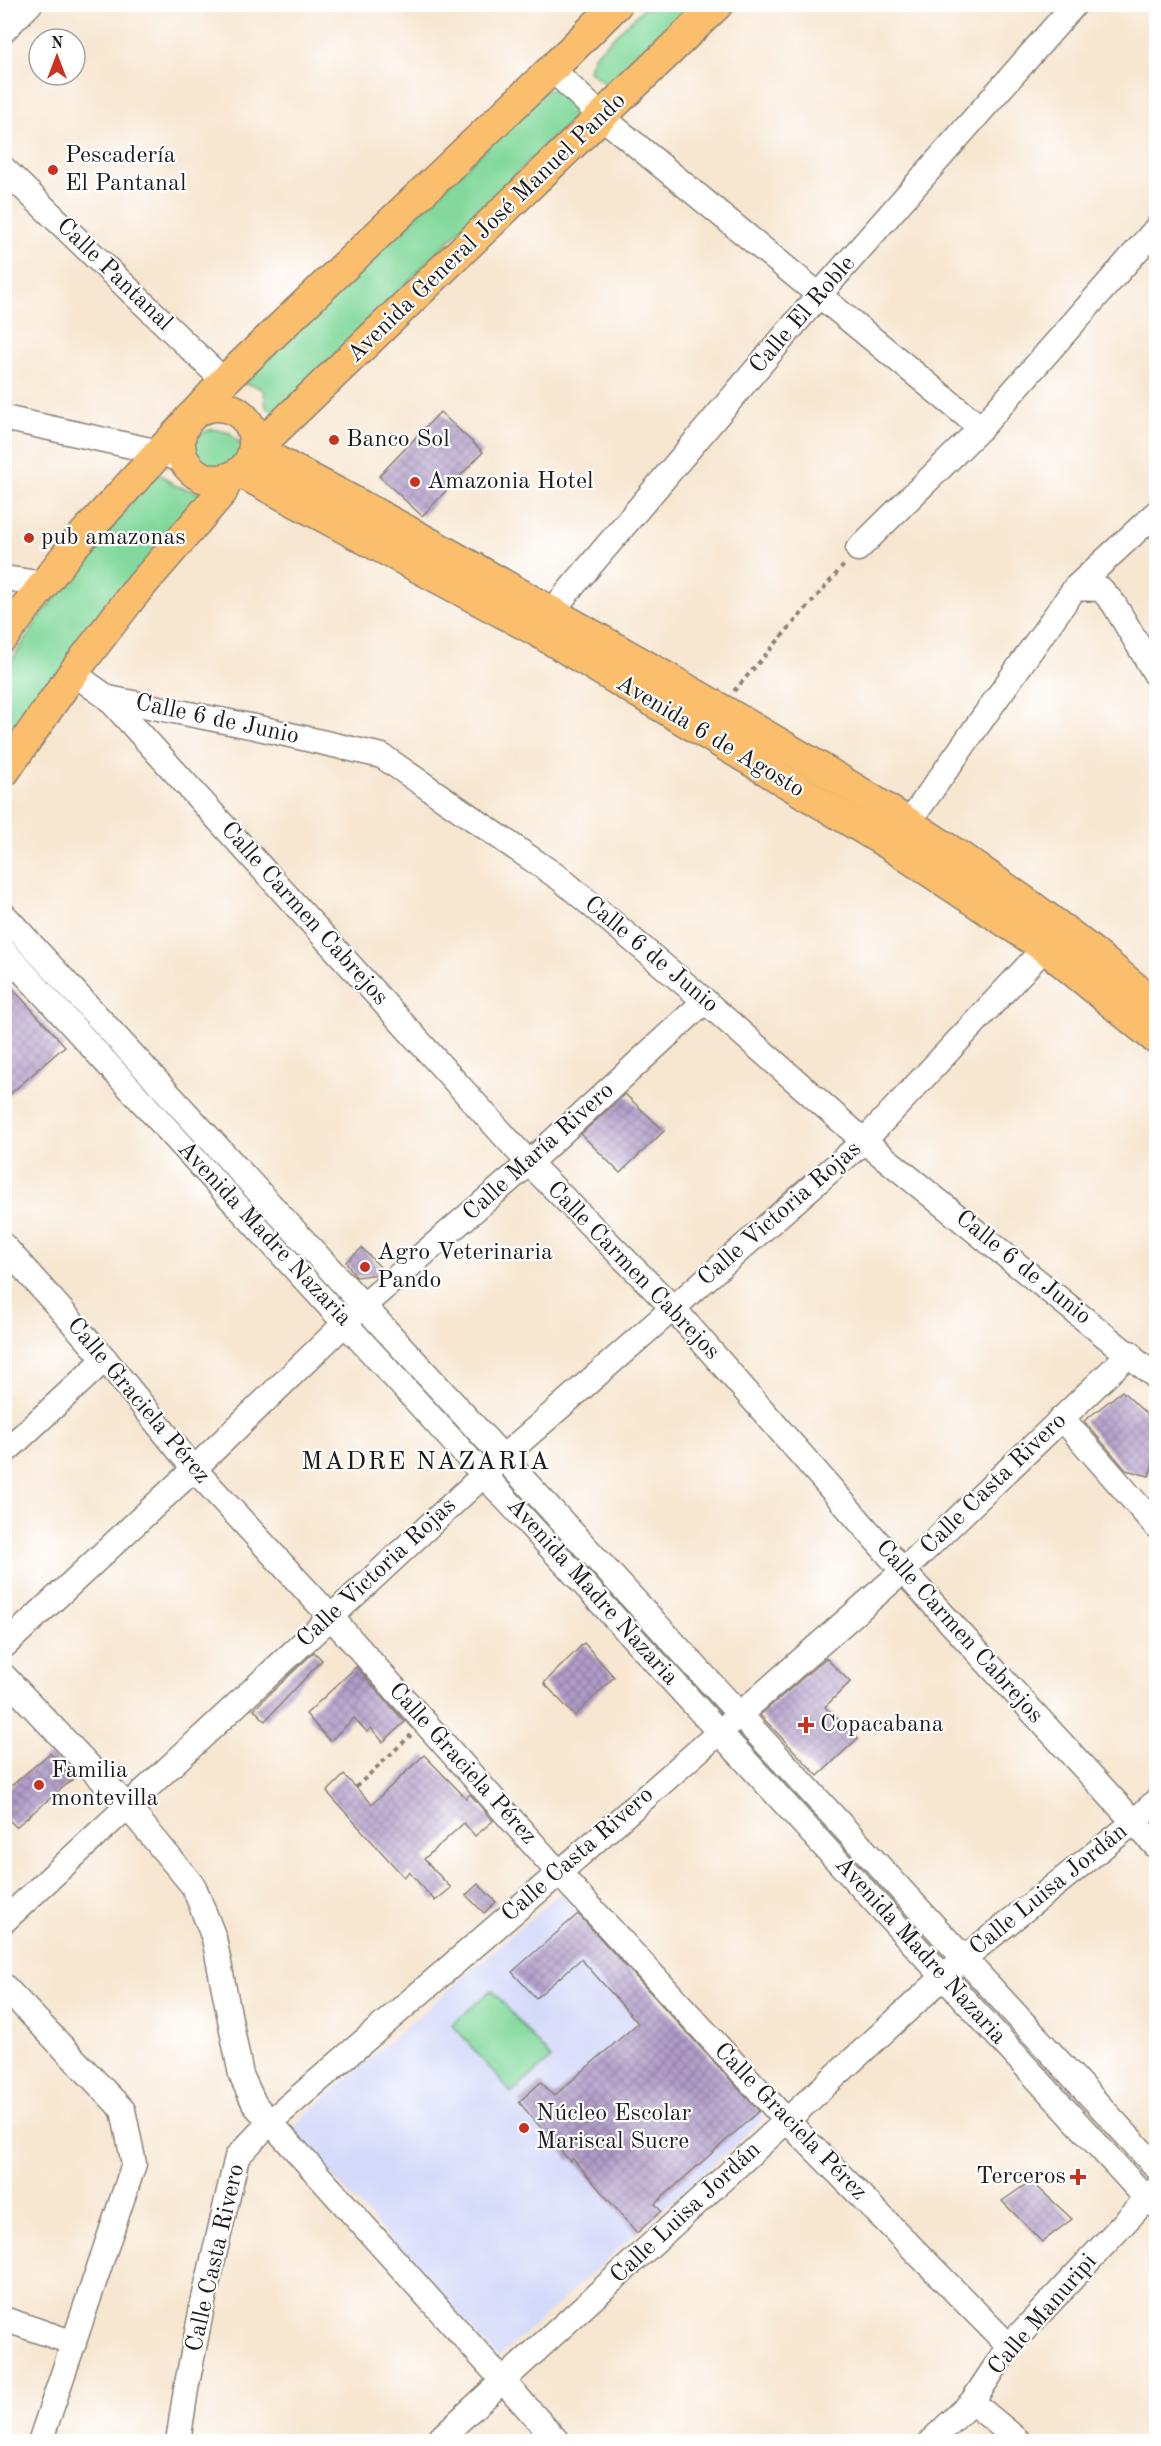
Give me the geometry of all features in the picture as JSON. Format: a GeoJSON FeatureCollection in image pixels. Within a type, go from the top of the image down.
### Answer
{"type":"FeatureCollection","features":[{"type":"Feature","properties":{"kind":"main road"},"geometry":{"type":"LineString","coordinates":[[4,636],[75,544],[172,456],[190,420],[224,381],[552,69],[617,4]]}},
{"type":"Feature","properties":{"kind":"main road","name":"Avenida General José Manuel Pando"},"geometry":{"type":"LineString","coordinates":[[4,772],[73,673],[133,595],[241,467],[718,4]]}},
{"type":"Feature","properties":{"kind":"main road"},"geometry":{"type":"LineString","coordinates":[[224,381],[233,409]]}},
{"type":"Feature","properties":{"kind":"main road"},"geometry":{"type":"LineString","coordinates":[[172,456],[207,479],[241,467],[252,429],[244,417],[233,409],[214,405],[190,420]]}},
{"type":"Feature","properties":{"kind":"main road","name":"Avenida 6 de Agosto"},"geometry":{"type":"LineString","coordinates":[[241,467],[543,621],[720,708],[909,822],[1054,939],[1156,1040]]}},
{"type":"Feature","properties":{"kind":"main road","name":"Avenida 6 de Agosto"},"geometry":{"type":"LineString","coordinates":[[543,621],[893,847],[1054,939],[1156,1005]]}},
{"type":"Feature","properties":{"kind":"street"},"geometry":{"type":"LineString","coordinates":[[4,30],[30,4]]}},
{"type":"Feature","properties":{"kind":"street","name":"Calle El Roble"},"geometry":{"type":"LineString","coordinates":[[543,621],[820,294],[1075,4]]}},
{"type":"Feature","properties":{"kind":"street"},"geometry":{"type":"LineString","coordinates":[[552,69],[602,117],[981,428]]}},
{"type":"Feature","properties":{"kind":"street","name":"Calle Pantanal"},"geometry":{"type":"LineString","coordinates":[[4,169],[224,381]]}},
{"type":"Feature","properties":{"kind":"street"},"geometry":{"type":"LineString","coordinates":[[858,549],[981,428],[1156,231]]}},
{"type":"Feature","properties":{"kind":"street"},"geometry":{"type":"LineString","coordinates":[[4,418],[172,456]]}},
{"type":"Feature","properties":{"kind":"street"},"geometry":{"type":"LineString","coordinates":[[909,822],[1075,588],[1156,513]]}},
{"type":"Feature","properties":{"kind":"street"},"geometry":{"type":"LineString","coordinates":[[4,578],[45,584]]}},
{"type":"Feature","properties":{"kind":"street"},"geometry":{"type":"LineString","coordinates":[[1075,588],[1101,589],[1114,604],[1156,675]]}},
{"type":"Feature","properties":{"kind":"street","name":"Calle 6 de Junio"},"geometry":{"type":"LineString","coordinates":[[73,673],[108,698],[255,727],[382,756],[562,880],[705,1001],[864,1141],[1130,1353],[1156,1377]]}},
{"type":"Feature","properties":{"kind":"street","name":"Calle Carmen Cabrejos"},"geometry":{"type":"LineString","coordinates":[[108,698],[529,1163],[673,1308],[903,1571],[1156,1846]]}},
{"type":"Feature","properties":{"kind":"street","name":"Avenida Madre Nazaria"},"geometry":{"type":"LineString","coordinates":[[4,915],[1156,2167]]}},
{"type":"Feature","properties":{"kind":"street","name":"Calle Victoria Rojas"},"geometry":{"type":"LineString","coordinates":[[4,1921],[484,1474],[864,1141],[1054,939]]}},
{"type":"Feature","properties":{"kind":"street","name":"Avenida Madre Nazaria"},"geometry":{"type":"LineString","coordinates":[[4,951],[944,1977],[1153,2198]]}},
{"type":"Feature","properties":{"kind":"street","name":"Calle María Rivero"},"geometry":{"type":"LineString","coordinates":[[4,1646],[194,1469],[363,1306],[529,1163],[705,1001]]}},
{"type":"Feature","properties":{"kind":"street","name":"Calle Graciela Pérez"},"geometry":{"type":"LineString","coordinates":[[4,1246],[105,1359],[194,1469],[330,1616],[559,1873],[786,2120],[1009,2346]]}},
{"type":"Feature","properties":{"kind":"street","name":"Calle Casta Rivero"},"geometry":{"type":"LineString","coordinates":[[178,2442],[202,2307],[237,2157],[270,2122],[559,1873],[903,1571],[1130,1353]]}},
{"type":"Feature","properties":{"kind":"street"},"geometry":{"type":"LineString","coordinates":[[4,1453],[105,1359]]}},
{"type":"Feature","properties":{"kind":"street"},"geometry":{"type":"LineString","coordinates":[[1062,1418],[1156,1526]]}},
{"type":"Feature","properties":{"kind":"street"},"geometry":{"type":"LineString","coordinates":[[4,1676],[127,1806],[194,1887],[214,1938],[241,2075],[255,2105],[558,2442]]}},
{"type":"Feature","properties":{"kind":"street","name":"Calle Luisa Jordán"},"geometry":{"type":"LineString","coordinates":[[436,2442],[963,1959],[1133,1823],[1156,1801]]}},
{"type":"Feature","properties":{"kind":"street"},"geometry":{"type":"LineString","coordinates":[[4,1986],[123,2110],[134,2164],[40,2442]]}},
{"type":"Feature","properties":{"kind":"street","name":"Calle Manuripi"},"geometry":{"type":"LineString","coordinates":[[930,2442],[972,2402],[1009,2346],[1153,2198]]}},
{"type":"Feature","properties":{"kind":"street"},"geometry":{"type":"LineString","coordinates":[[4,2319],[74,2343]]}},
{"type":"Feature","properties":{"kind":"street"},"geometry":{"type":"LineString","coordinates":[[972,2402],[1020,2442]]}},
{"type":"Feature","properties":{"kind":"path"},"geometry":{"type":"LineString","coordinates":[[720,708],[858,549]]}},
{"type":"Feature","properties":{"kind":"path"},"geometry":{"type":"LineString","coordinates":[[356,1787],[424,1722]]}},
{"type":"Feature","properties":{"kind":"shaded area","name":"Núcleo Escolar Mariscal Sucre"},"geometry":{"type":"Polygon","coordinates":[[[561,1892],[765,2117],[498,2358],[293,2133],[297,2122],[561,1892]]]}},
{"type":"Feature","properties":{"kind":"green space"},"geometry":{"type":"Polygon","coordinates":[[[647,5],[701,5],[620,85],[608,86],[589,71],[593,57],[647,5]]]}},
{"type":"Feature","properties":{"kind":"green space"},"geometry":{"type":"Polygon","coordinates":[[[562,88],[576,101],[573,118],[275,414],[266,407],[264,391],[256,386],[243,384],[545,91],[562,88]]]}},
{"type":"Feature","properties":{"kind":"green space"},"geometry":{"type":"Polygon","coordinates":[[[212,429],[230,433],[244,448],[244,457],[228,468],[214,473],[202,468],[188,452],[196,437],[212,429]]]}},
{"type":"Feature","properties":{"kind":"green space"},"geometry":{"type":"Polygon","coordinates":[[[157,471],[174,485],[203,494],[5,752],[5,671],[41,615],[157,471]]]}},
{"type":"Feature","properties":{"kind":"green space"},"geometry":{"type":"Polygon","coordinates":[[[492,1990],[551,2059],[511,2093],[452,2024],[492,1990]]]}},
{"type":"Feature","properties":{"kind":"building"},"geometry":{"type":"Polygon","coordinates":[[[440,412],[483,452],[422,516],[379,476],[440,412]]]}},
{"type":"Feature","properties":{"kind":"building"},"geometry":{"type":"Polygon","coordinates":[[[4,979],[65,1046],[4,1099],[4,979]]]}},
{"type":"Feature","properties":{"kind":"building"},"geometry":{"type":"Polygon","coordinates":[[[625,1094],[664,1131],[620,1173],[581,1134],[625,1094]]]}},
{"type":"Feature","properties":{"kind":"building","name":"Agro Veterinaria Pando"},"geometry":{"type":"Polygon","coordinates":[[[362,1248],[383,1270],[379,1274],[356,1277],[346,1262],[362,1248]]]}},
{"type":"Feature","properties":{"kind":"building"},"geometry":{"type":"Polygon","coordinates":[[[1122,1391],[1156,1423],[1156,1453],[1149,1476],[1126,1470],[1084,1421],[1122,1391]]]}},
{"type":"Feature","properties":{"kind":"building"},"geometry":{"type":"Polygon","coordinates":[[[584,1643],[614,1677],[575,1716],[544,1683],[584,1643]]]}},
{"type":"Feature","properties":{"kind":"building"},"geometry":{"type":"Polygon","coordinates":[[[314,1652],[322,1660],[265,1721],[254,1709],[314,1652]]]}},
{"type":"Feature","properties":{"kind":"building","name":"Copacabana"},"geometry":{"type":"Polygon","coordinates":[[[826,1658],[850,1682],[825,1707],[858,1738],[818,1776],[760,1715],[826,1658]]]}},
{"type":"Feature","properties":{"kind":"building"},"geometry":{"type":"Polygon","coordinates":[[[356,1667],[405,1722],[383,1742],[371,1728],[367,1732],[354,1718],[330,1741],[306,1714],[356,1667]]]}},
{"type":"Feature","properties":{"kind":"building","name":"Familia montevilla"},"geometry":{"type":"Polygon","coordinates":[[[50,1753],[73,1779],[16,1827],[4,1815],[4,1792],[50,1753]]]}},
{"type":"Feature","properties":{"kind":"building"},"geometry":{"type":"Polygon","coordinates":[[[424,1755],[466,1798],[470,1794],[493,1821],[475,1836],[464,1823],[424,1859],[451,1888],[435,1901],[409,1872],[404,1877],[327,1792],[344,1775],[372,1804],[424,1755]]]}},
{"type":"Feature","properties":{"kind":"building"},"geometry":{"type":"Polygon","coordinates":[[[478,1884],[496,1902],[484,1913],[466,1895],[478,1884]]]}},
{"type":"Feature","properties":{"kind":"building"},"geometry":{"type":"Polygon","coordinates":[[[578,1914],[759,2111],[655,2204],[661,2211],[637,2233],[573,2159],[570,2161],[519,2102],[541,2082],[554,2096],[638,2023],[581,1959],[536,1998],[512,1972],[578,1914]]]}},
{"type":"Feature","properties":{"kind":"building"},"geometry":{"type":"Polygon","coordinates":[[[1031,2181],[1072,2219],[1042,2242],[1002,2201],[1031,2181]]]}},
{"type":"Feature","properties":{"kind":"place","name":"Pescadería El Pantanal"},"geometry":{"type":"Point","coordinates":[53,170]}},
{"type":"Feature","properties":{"kind":"place","name":"Banco Sol"},"geometry":{"type":"Point","coordinates":[334,440]}},
{"type":"Feature","properties":{"kind":"place","name":"Amazonia Hotel"},"geometry":{"type":"Point","coordinates":[415,482]}},
{"type":"Feature","properties":{"kind":"place","name":"pub amazonas"},"geometry":{"type":"Point","coordinates":[29,538]}},
{"type":"Feature","properties":{"kind":"place","name":"Agro Veterinaria Pando"},"geometry":{"type":"Point","coordinates":[365,1267]}},
{"type":"Feature","properties":{"kind":"place","name":"Copacabana"},"geometry":{"type":"Point","coordinates":[806,1725]}},
{"type":"Feature","properties":{"kind":"place","name":"Familia montevilla"},"geometry":{"type":"Point","coordinates":[39,1785]}},
{"type":"Feature","properties":{"kind":"place","name":"Núcleo Escolar Mariscal Sucre"},"geometry":{"type":"Point","coordinates":[524,2128]}},
{"type":"Feature","properties":{"kind":"place","name":"Terceros"},"geometry":{"type":"Point","coordinates":[1078,2177]}},
{"type":"Feature","properties":{"kind":"district","name":"MADRE NAZARIA"},"geometry":{"type":"Point","coordinates":[426,1462]}}]}
